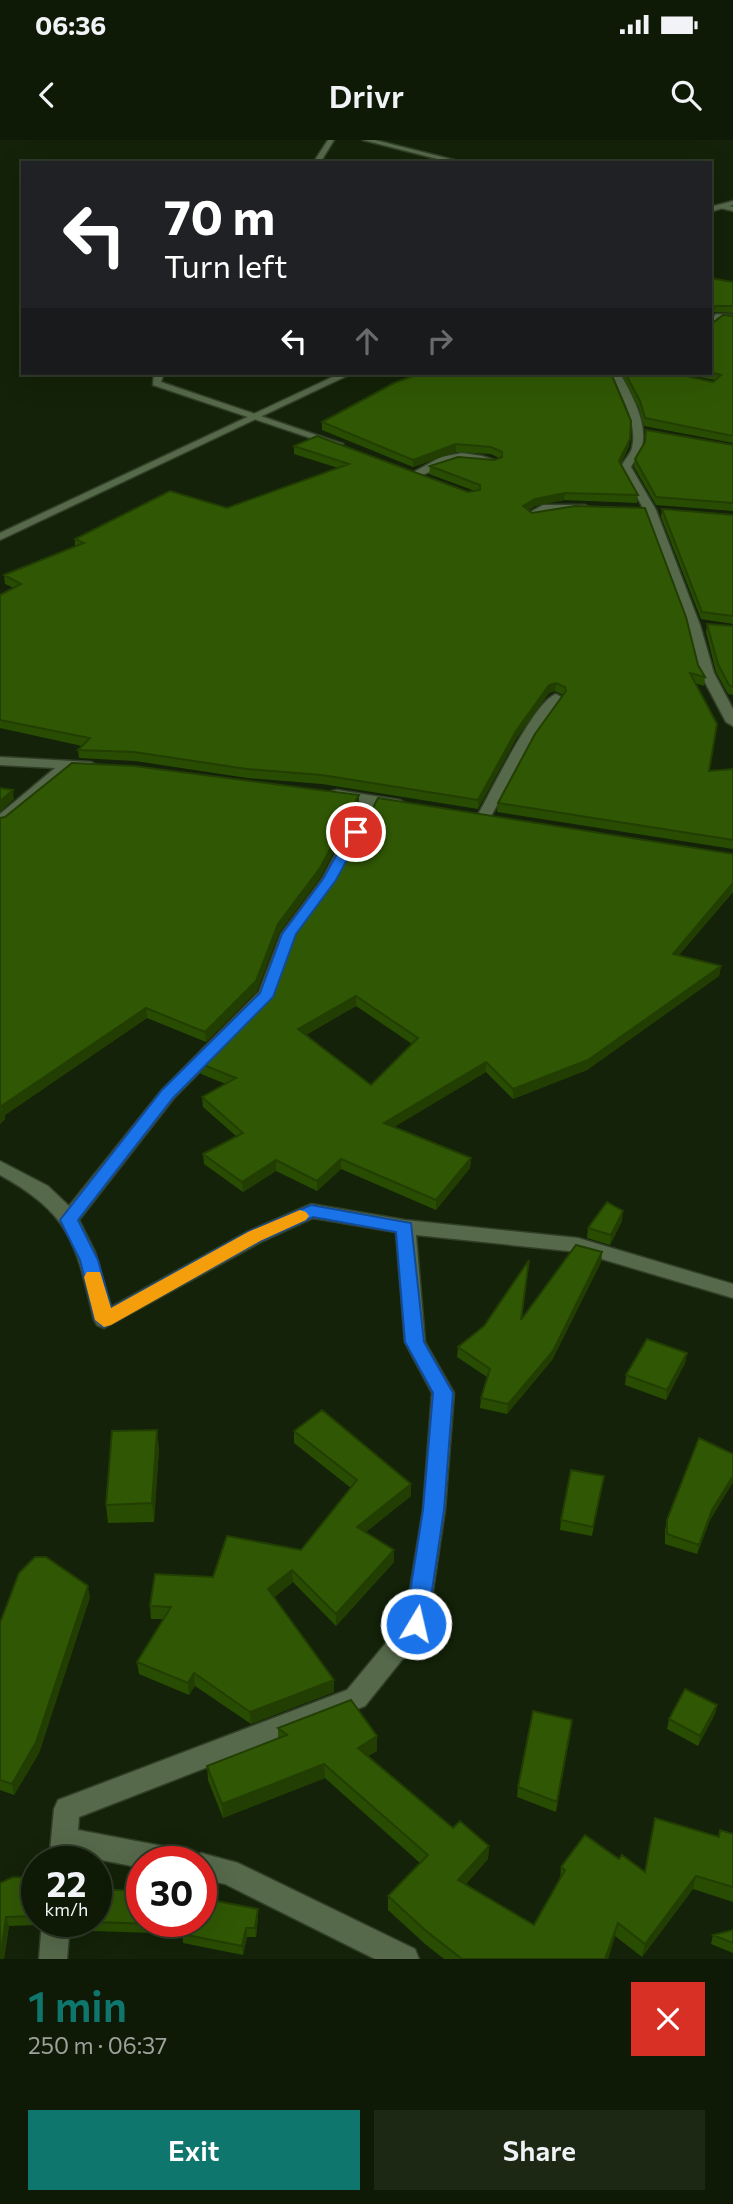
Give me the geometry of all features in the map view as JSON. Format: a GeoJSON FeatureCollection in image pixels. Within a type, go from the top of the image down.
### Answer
{"type":"FeatureCollection","features":[{"type":"Feature","properties":{"kind":"street"},"geometry":{"type":"LineString","coordinates":[[317,161],[331,140]]}},
{"type":"Feature","properties":{"kind":"street"},"geometry":{"type":"LineString","coordinates":[[366,140],[455,161]]}},
{"type":"Feature","properties":{"kind":"street"},"geometry":{"type":"LineString","coordinates":[[712,209],[733,203]]}},
{"type":"Feature","properties":{"kind":"street"},"geometry":{"type":"LineString","coordinates":[[723,206],[733,209]]}},
{"type":"Feature","properties":{"kind":"street"},"geometry":{"type":"LineString","coordinates":[[715,316],[733,304]]}},
{"type":"Feature","properties":{"kind":"street"},"geometry":{"type":"LineString","coordinates":[[715,316],[733,318]]}},
{"type":"Feature","properties":{"kind":"street"},"geometry":{"type":"LineString","coordinates":[[158,375],[156,383],[352,449]]}},
{"type":"Feature","properties":{"kind":"street"},"geometry":{"type":"LineString","coordinates":[[0,537],[344,375]]}},
{"type":"Feature","properties":{"kind":"street"},"geometry":{"type":"LineString","coordinates":[[616,375],[642,431],[636,451],[626,467],[643,509],[701,625],[707,673],[733,722]]}},
{"type":"Feature","properties":{"kind":"street"},"geometry":{"type":"LineString","coordinates":[[429,482],[411,472],[458,454],[495,462]]}},
{"type":"Feature","properties":{"kind":"street"},"geometry":{"type":"LineString","coordinates":[[531,515],[543,508],[600,508]]}},
{"type":"Feature","properties":{"kind":"street"},"geometry":{"type":"LineString","coordinates":[[643,509],[662,511]]}},
{"type":"Feature","properties":{"kind":"street"},"geometry":{"type":"LineString","coordinates":[[505,821],[476,817],[501,787],[519,747],[556,698]]}},
{"type":"Feature","properties":{"kind":"street"},"geometry":{"type":"LineString","coordinates":[[0,761],[109,767]]}},
{"type":"Feature","properties":{"kind":"street"},"geometry":{"type":"LineString","coordinates":[[0,821],[68,765]]}},
{"type":"Feature","properties":{"kind":"street"},"geometry":{"type":"LineString","coordinates":[[322,791],[421,808]]}},
{"type":"Feature","properties":{"kind":"street"},"geometry":{"type":"LineString","coordinates":[[69,1220],[168,1094],[267,994],[289,934],[329,880],[372,799]]}},
{"type":"Feature","properties":{"kind":"street"},"geometry":{"type":"LineString","coordinates":[[0,1167],[47,1195],[69,1220],[89,1260],[104,1320],[254,1237],[311,1211],[405,1227],[578,1245],[733,1292]]}},
{"type":"Feature","properties":{"kind":"street"},"geometry":{"type":"LineString","coordinates":[[63,1846],[66,1809],[356,1698],[416,1624],[434,1510],[443,1393],[415,1342],[405,1227]]}},
{"type":"Feature","properties":{"kind":"street"},"geometry":{"type":"LineString","coordinates":[[217,1870],[228,1872],[405,1959]]}},
{"type":"Feature","properties":{"kind":"street"},"geometry":{"type":"LineString","coordinates":[[53,1959],[55,1937]]}},
{"type":"Feature","properties":{"kind":"building"},"geometry":{"type":"Polygon","coordinates":[[[712,278],[733,282],[733,306],[715,306],[712,309],[712,278]]]}},
{"type":"Feature","properties":{"kind":"building"},"geometry":{"type":"Polygon","coordinates":[[[723,315],[733,316],[733,436],[645,418],[640,401],[626,375],[682,375],[713,382],[721,375],[712,373],[712,323],[723,315]]]}},
{"type":"Feature","properties":{"kind":"building"},"geometry":{"type":"Polygon","coordinates":[[[416,375],[612,375],[631,421],[630,439],[619,461],[638,495],[565,493],[535,499],[523,506],[532,513],[575,506],[645,508],[686,617],[698,665],[705,677],[690,673],[717,724],[709,771],[733,769],[733,840],[498,803],[535,734],[566,691],[565,687],[556,683],[549,685],[516,731],[478,800],[322,775],[247,769],[134,752],[78,750],[90,738],[0,720],[0,595],[21,584],[4,575],[84,543],[75,539],[170,491],[227,508],[349,464],[294,446],[317,436],[468,492],[480,490],[480,485],[430,466],[458,457],[495,460],[502,457],[502,452],[491,447],[456,444],[413,460],[322,422],[394,383],[416,375]]]}},
{"type":"Feature","properties":{"kind":"building"},"geometry":{"type":"Polygon","coordinates":[[[646,430],[733,445],[733,503],[656,497],[635,459],[645,442],[646,430]]]}},
{"type":"Feature","properties":{"kind":"building"},"geometry":{"type":"Polygon","coordinates":[[[662,509],[733,515],[733,616],[702,612],[662,509]]]}},
{"type":"Feature","properties":{"kind":"building"},"geometry":{"type":"Polygon","coordinates":[[[707,624],[733,626],[733,687],[729,685],[718,664],[707,624]]]}},
{"type":"Feature","properties":{"kind":"building"},"geometry":{"type":"Polygon","coordinates":[[[72,763],[134,766],[359,795],[320,868],[278,924],[256,981],[205,1032],[146,1008],[0,1107],[0,818],[5,817],[72,763]]]}},
{"type":"Feature","properties":{"kind":"building"},"geometry":{"type":"Polygon","coordinates":[[[0,788],[13,790],[0,801],[0,788]]]}},
{"type":"Feature","properties":{"kind":"building"},"geometry":{"type":"Polygon","coordinates":[[[378,798],[733,854],[733,883],[673,954],[721,966],[588,1060],[513,1089],[486,1062],[384,1123],[471,1158],[436,1200],[341,1159],[317,1181],[276,1160],[242,1182],[203,1154],[243,1133],[202,1097],[236,1078],[201,1064],[274,990],[299,926],[339,872],[378,798]],[[356,996],[298,1029],[371,1085],[418,1038],[356,996]]]}},
{"type":"Feature","properties":{"kind":"building"},"geometry":{"type":"Polygon","coordinates":[[[607,1202],[623,1211],[611,1235],[588,1228],[607,1202]]]}},
{"type":"Feature","properties":{"kind":"building"},"geometry":{"type":"Polygon","coordinates":[[[576,1245],[602,1252],[553,1351],[508,1404],[481,1398],[490,1369],[458,1347],[484,1326],[529,1260],[521,1320],[576,1245]]]}},
{"type":"Feature","properties":{"kind":"building"},"geometry":{"type":"Polygon","coordinates":[[[647,1339],[687,1353],[667,1390],[626,1375],[647,1339]]]}},
{"type":"Feature","properties":{"kind":"building"},"geometry":{"type":"Polygon","coordinates":[[[322,1410],[411,1484],[357,1527],[394,1550],[336,1614],[292,1570],[268,1589],[334,1680],[250,1712],[194,1673],[188,1683],[137,1662],[171,1607],[150,1606],[155,1574],[213,1577],[227,1536],[301,1550],[357,1480],[294,1431],[322,1410]]]}},
{"type":"Feature","properties":{"kind":"building"},"geometry":{"type":"Polygon","coordinates":[[[157,1430],[152,1503],[106,1505],[112,1431],[157,1430]]]}},
{"type":"Feature","properties":{"kind":"building"},"geometry":{"type":"Polygon","coordinates":[[[699,1438],[733,1454],[733,1476],[712,1510],[699,1545],[667,1534],[667,1520],[699,1438]]]}},
{"type":"Feature","properties":{"kind":"building"},"geometry":{"type":"Polygon","coordinates":[[[571,1470],[604,1476],[593,1527],[561,1520],[571,1470]]]}},
{"type":"Feature","properties":{"kind":"building"},"geometry":{"type":"Polygon","coordinates":[[[35,1557],[46,1557],[88,1586],[36,1742],[12,1784],[0,1780],[0,1623],[19,1573],[35,1557]]]}},
{"type":"Feature","properties":{"kind":"building"},"geometry":{"type":"Polygon","coordinates":[[[685,1689],[717,1705],[700,1736],[669,1719],[685,1689]]]}},
{"type":"Feature","properties":{"kind":"building"},"geometry":{"type":"Polygon","coordinates":[[[351,1700],[377,1736],[358,1748],[453,1828],[460,1821],[489,1846],[458,1880],[534,1925],[565,1870],[561,1867],[585,1835],[619,1859],[622,1855],[645,1872],[655,1818],[719,1837],[720,1830],[733,1834],[733,1887],[696,1876],[645,1944],[618,1923],[605,1959],[462,1959],[388,1896],[428,1855],[324,1764],[222,1804],[207,1766],[287,1735],[278,1728],[351,1700]]]}},
{"type":"Feature","properties":{"kind":"building"},"geometry":{"type":"Polygon","coordinates":[[[533,1711],[572,1720],[557,1802],[518,1787],[533,1711]]]}},
{"type":"Feature","properties":{"kind":"building"},"geometry":{"type":"Polygon","coordinates":[[[13,1877],[21,1877],[21,1916],[6,1917],[0,1958],[0,1883],[13,1877]]]}},
{"type":"Feature","properties":{"kind":"building"},"geometry":{"type":"Polygon","coordinates":[[[112,1890],[126,1890],[126,1923],[112,1923],[112,1890]]]}},
{"type":"Feature","properties":{"kind":"building"},"geometry":{"type":"Polygon","coordinates":[[[217,1901],[258,1909],[255,1928],[246,1928],[242,1946],[197,1937],[217,1937],[217,1901]]]}},
{"type":"Feature","properties":{"kind":"building"},"geometry":{"type":"Polygon","coordinates":[[[733,1930],[733,1943],[713,1935],[733,1930]]]}},
{"type":"Feature","properties":{"kind":"slow traffic"},"geometry":{"type":"LineString","coordinates":[[94,1277],[104,1320],[254,1237],[300,1216]]}},
{"type":"Feature","properties":{"kind":"route"},"geometry":{"type":"LineString","coordinates":[[356,832],[329,880],[289,934],[267,994],[168,1094],[69,1220],[89,1260],[104,1320],[254,1237],[311,1211],[405,1227],[415,1342],[443,1393],[434,1510],[416,1624]]}}]}
